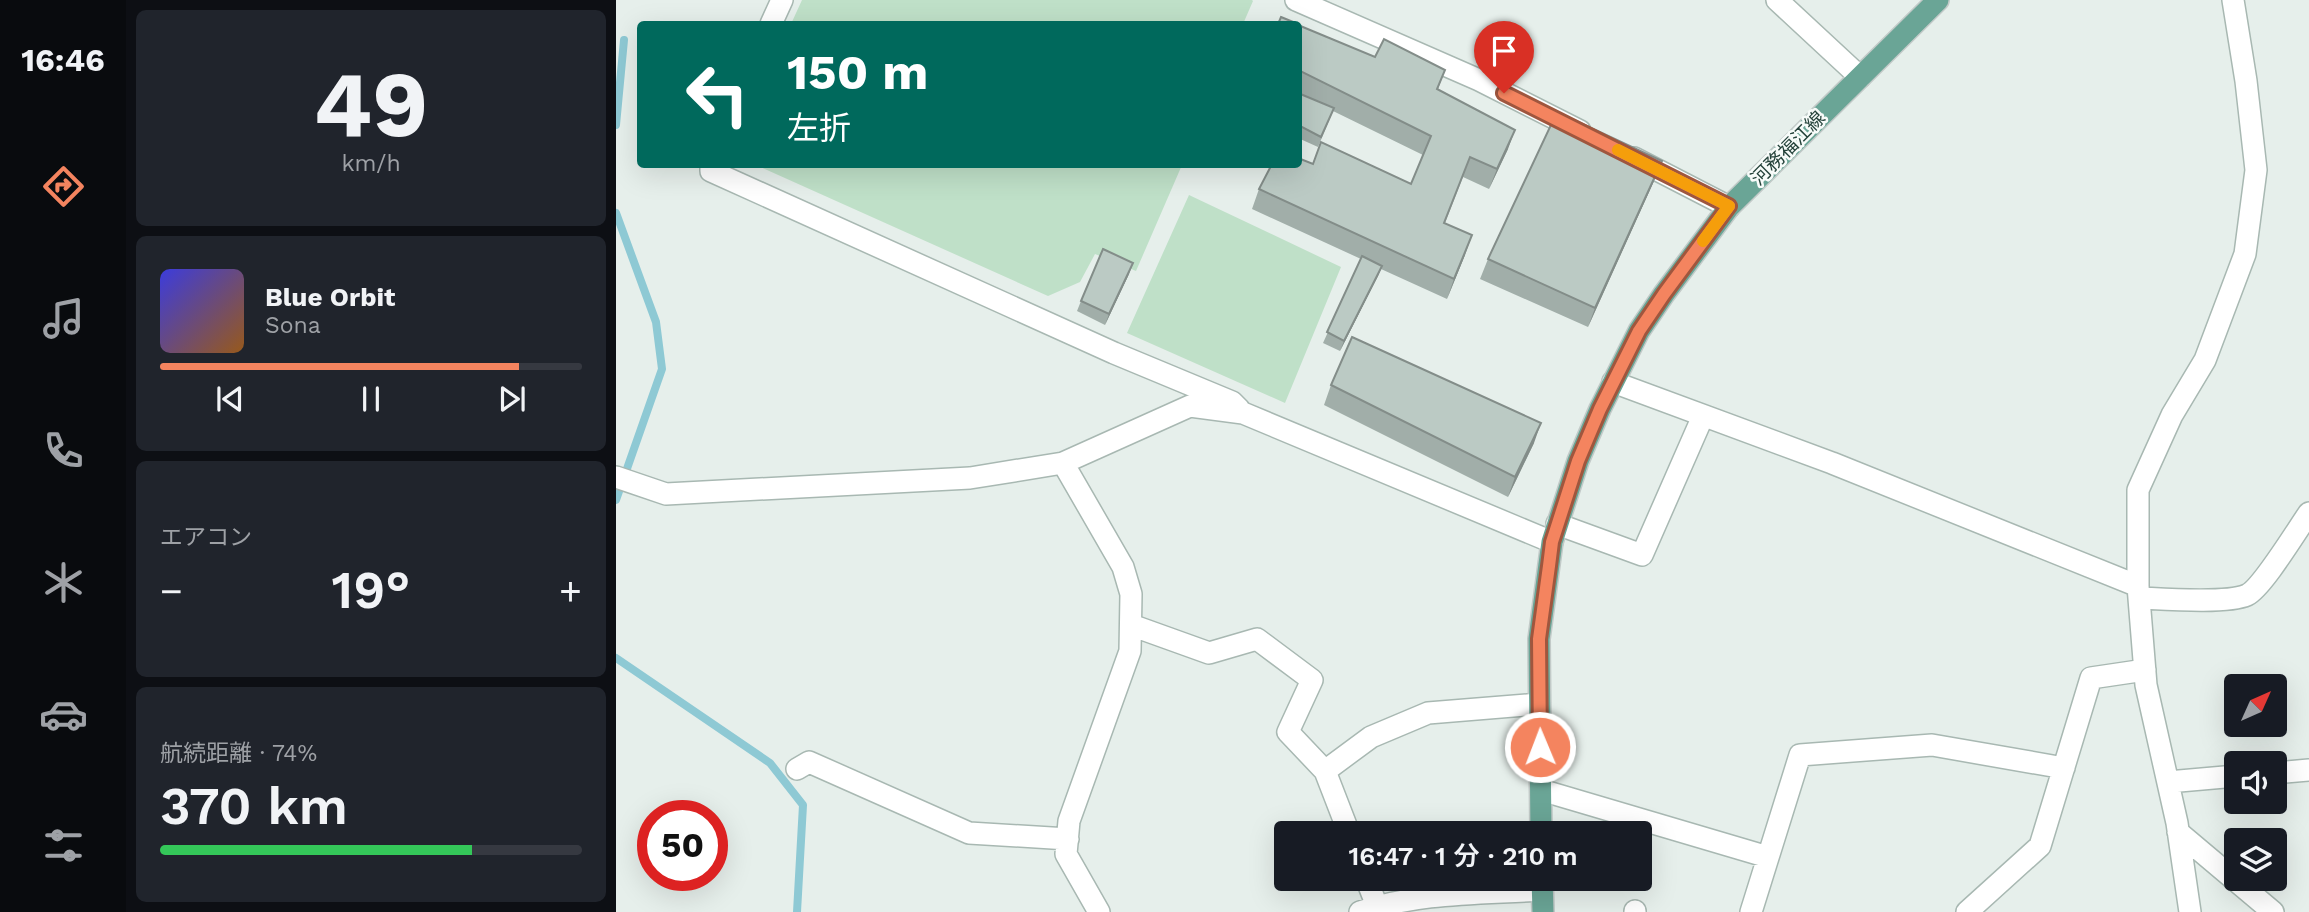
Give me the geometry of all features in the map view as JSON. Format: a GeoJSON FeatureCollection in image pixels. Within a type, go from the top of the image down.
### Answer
{"type":"FeatureCollection","features":[{"type":"Feature","properties":{"kind":"main road","name":"河務福江線"},"geometry":{"type":"LineString","coordinates":[[1541,821],[1539,639],[1555,533],[1578,461],[1613,383],[1639,331],[1729,206],[1938,0]]}},
{"type":"Feature","properties":{"kind":"main road"},"geometry":{"type":"LineString","coordinates":[[1542,891],[1543,912]]}},
{"type":"Feature","properties":{"kind":"street"},"geometry":{"type":"LineString","coordinates":[[772,21],[782,0]]}},
{"type":"Feature","properties":{"kind":"street"},"geometry":{"type":"LineString","coordinates":[[1296,0],[1479,80],[1729,206]]}},
{"type":"Feature","properties":{"kind":"street"},"geometry":{"type":"LineString","coordinates":[[1777,0],[1860,77]]}},
{"type":"Feature","properties":{"kind":"street"},"geometry":{"type":"LineString","coordinates":[[2190,912],[2178,832],[2146,685],[2138,592],[2138,489],[2172,415],[2204,360],[2245,254],[2256,170],[2233,0]]}},
{"type":"Feature","properties":{"kind":"street"},"geometry":{"type":"LineString","coordinates":[[711,168],[711,171],[1114,353],[1232,402],[1243,413]]}},
{"type":"Feature","properties":{"kind":"street"},"geometry":{"type":"LineString","coordinates":[[1613,383],[1832,463],[2138,592],[2217,599],[2248,595],[2266,575],[2309,513]]}},
{"type":"Feature","properties":{"kind":"street"},"geometry":{"type":"LineString","coordinates":[[616,477],[666,494],[970,478],[1063,463],[1190,406],[1243,413],[1555,533],[1642,555],[1703,416]]}},
{"type":"Feature","properties":{"kind":"street"},"geometry":{"type":"LineString","coordinates":[[1063,463],[1123,567],[1131,594],[1130,651],[1069,821],[1066,854],[1099,912]]}},
{"type":"Feature","properties":{"kind":"street"},"geometry":{"type":"LineString","coordinates":[[1130,625],[1209,653],[1257,639],[1312,680],[1287,732],[1325,771],[1344,821]]}},
{"type":"Feature","properties":{"kind":"street"},"geometry":{"type":"LineString","coordinates":[[1968,912],[2040,846],[2091,678],[2145,670]]}},
{"type":"Feature","properties":{"kind":"street"},"geometry":{"type":"LineString","coordinates":[[1325,771],[1371,737],[1428,713],[1539,704]]}},
{"type":"Feature","properties":{"kind":"street"},"geometry":{"type":"LineString","coordinates":[[1751,912],[1800,755],[1933,745],[2064,768]]}},
{"type":"Feature","properties":{"kind":"street"},"geometry":{"type":"LineString","coordinates":[[797,769],[809,762],[969,834],[1068,839]]}},
{"type":"Feature","properties":{"kind":"street"},"geometry":{"type":"LineString","coordinates":[[2287,772],[2309,770]]}},
{"type":"Feature","properties":{"kind":"street"},"geometry":{"type":"LineString","coordinates":[[2168,782],[2224,777]]}},
{"type":"Feature","properties":{"kind":"street"},"geometry":{"type":"LineString","coordinates":[[1541,790],[1768,857]]}},
{"type":"Feature","properties":{"kind":"street"},"geometry":{"type":"LineString","coordinates":[[2178,832],[2273,912]]}},
{"type":"Feature","properties":{"kind":"street"},"geometry":{"type":"LineString","coordinates":[[1367,891],[1369,909],[1474,891]]}},
{"type":"Feature","properties":{"kind":"green space"},"geometry":{"type":"Polygon","coordinates":[[[802,0],[1253,1],[1244,21],[792,21],[802,0]]]}},
{"type":"Feature","properties":{"kind":"green space"},"geometry":{"type":"Polygon","coordinates":[[[763,168],[1181,168],[1136,271],[1095,254],[1080,282],[1048,296],[763,168]]]}},
{"type":"Feature","properties":{"kind":"green space"},"geometry":{"type":"Polygon","coordinates":[[[1189,195],[1341,267],[1285,403],[1127,333],[1189,195]]]}},
{"type":"Feature","properties":{"kind":"building"},"geometry":{"type":"Polygon","coordinates":[[[1302,27],[1375,57],[1384,39],[1445,70],[1437,89],[1515,130],[1497,169],[1470,157],[1444,223],[1472,235],[1454,279],[1259,189],[1270,168],[1302,168],[1302,160],[1313,164],[1321,142],[1411,184],[1431,136],[1302,72],[1302,27]]]}},
{"type":"Feature","properties":{"kind":"building"},"geometry":{"type":"Polygon","coordinates":[[[1302,95],[1334,108],[1321,137],[1302,127],[1302,95]]]}},
{"type":"Feature","properties":{"kind":"building"},"geometry":{"type":"Polygon","coordinates":[[[1557,112],[1662,161],[1595,308],[1488,259],[1557,112]]]}},
{"type":"Feature","properties":{"kind":"building"},"geometry":{"type":"Polygon","coordinates":[[[1103,249],[1133,263],[1109,314],[1081,301],[1103,249]]]}},
{"type":"Feature","properties":{"kind":"building"},"geometry":{"type":"Polygon","coordinates":[[[1362,256],[1382,266],[1344,341],[1327,332],[1362,256]]]}},
{"type":"Feature","properties":{"kind":"building"},"geometry":{"type":"Polygon","coordinates":[[[1352,337],[1541,423],[1515,477],[1331,385],[1352,337]]]}},
{"type":"Feature","properties":{"kind":"waterway"},"geometry":{"type":"LineString","coordinates":[[616,125],[624,40]]}},
{"type":"Feature","properties":{"kind":"waterway"},"geometry":{"type":"LineString","coordinates":[[616,213],[656,322],[662,369],[616,500]]}},
{"type":"Feature","properties":{"kind":"waterway"},"geometry":{"type":"LineString","coordinates":[[616,658],[770,763],[803,805],[797,912]]}},
{"type":"Feature","properties":{"kind":"slow traffic"},"geometry":{"type":"LineString","coordinates":[[1618,150],[1729,206],[1703,241]]}},
{"type":"Feature","properties":{"kind":"route"},"geometry":{"type":"LineString","coordinates":[[1504,93],[1729,206],[1639,331],[1600,409],[1578,461],[1552,542],[1539,639],[1540,747]]}}]}
